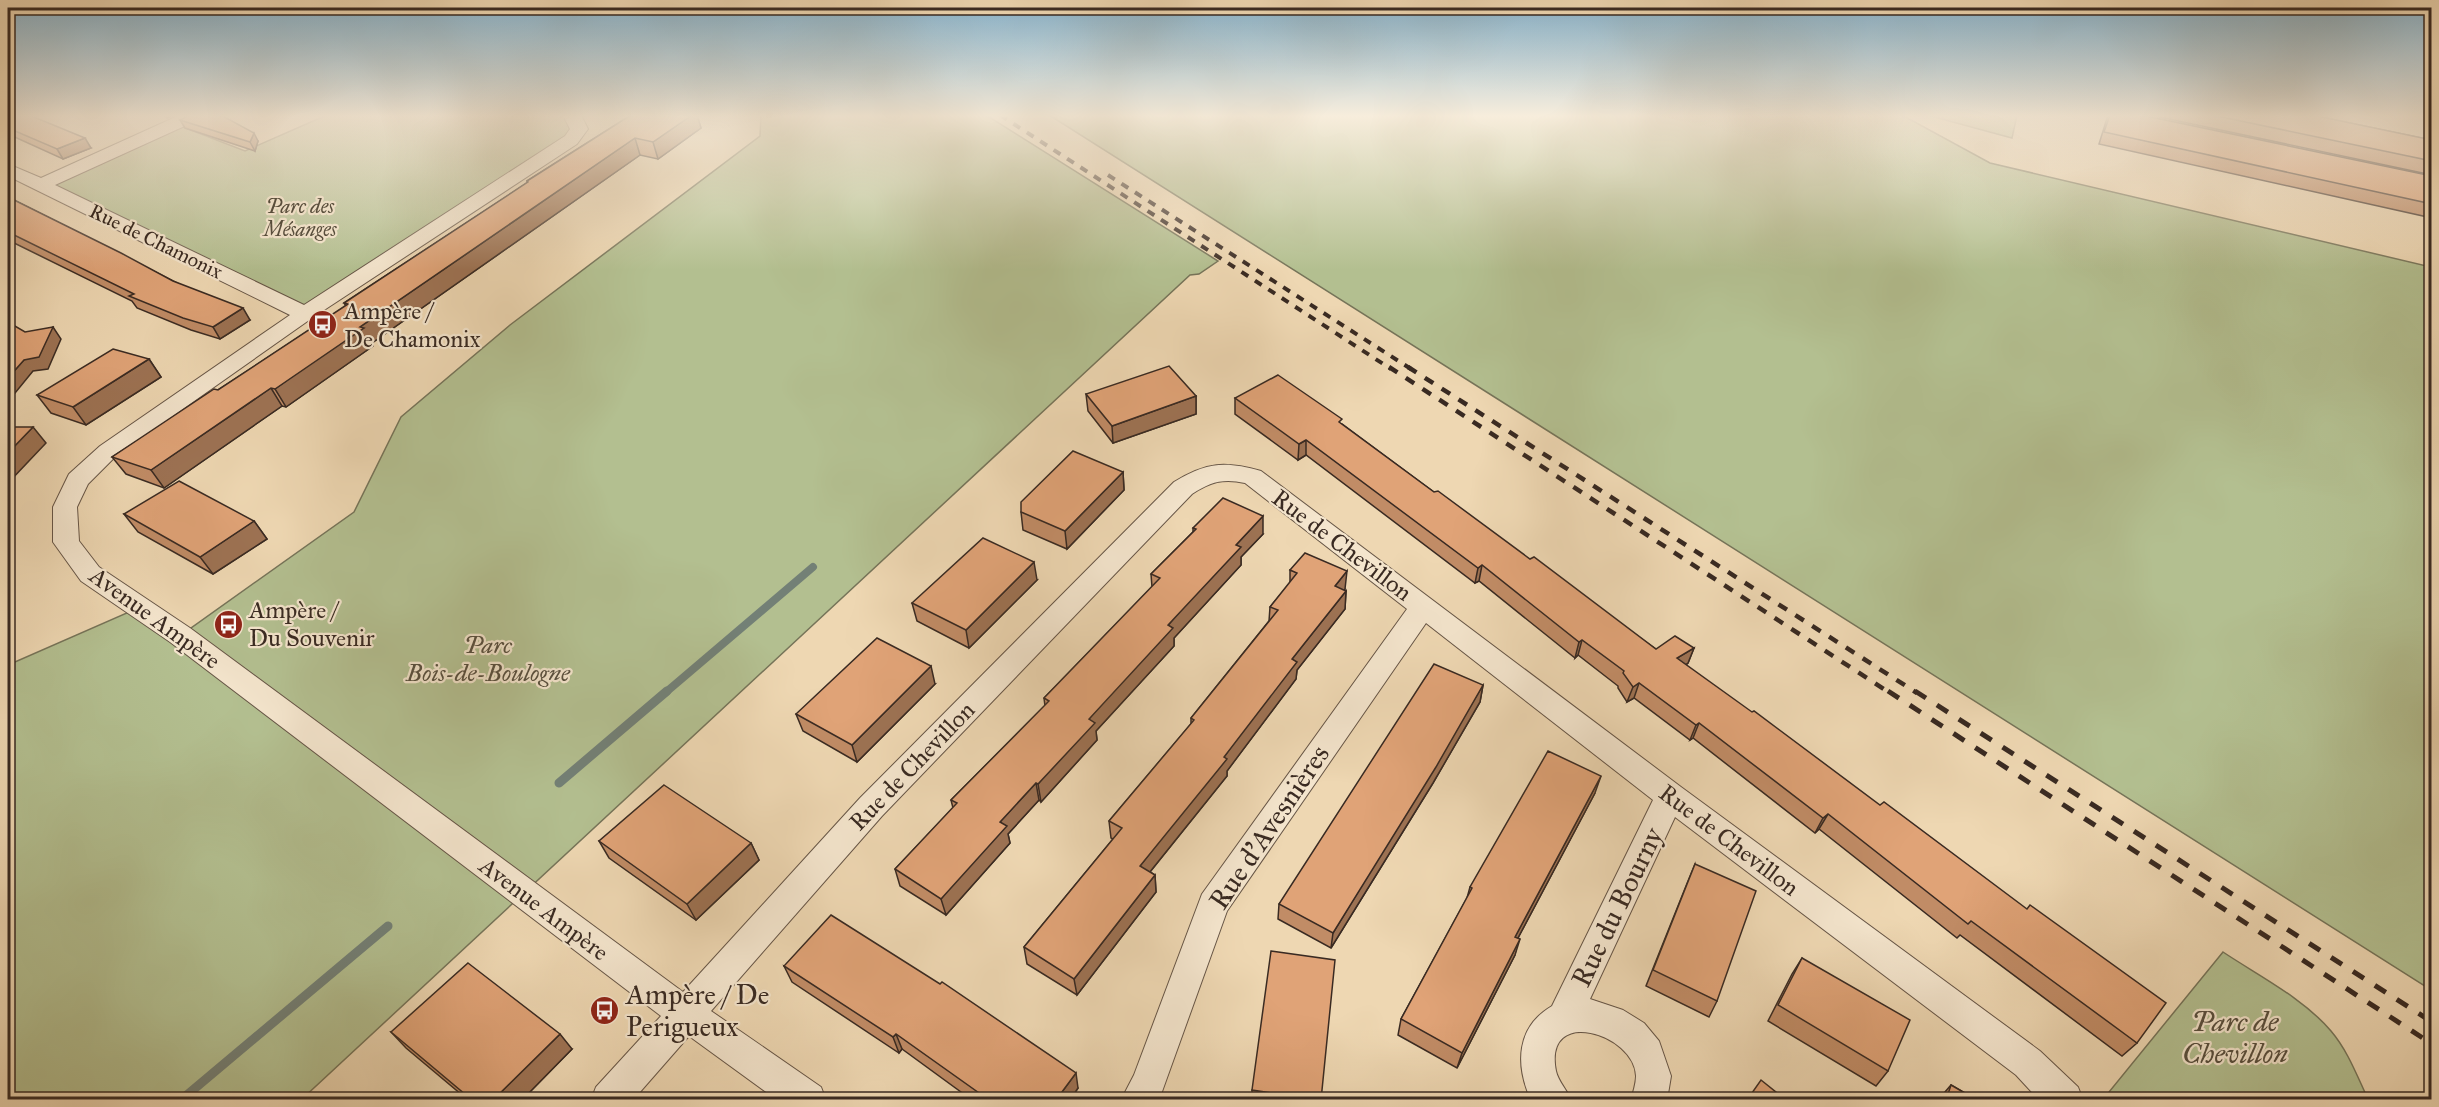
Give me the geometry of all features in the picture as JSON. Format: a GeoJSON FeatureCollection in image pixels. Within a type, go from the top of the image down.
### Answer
{"type":"FeatureCollection","features":[{"type":"Feature","properties":{"kind":"street"},"geometry":{"type":"LineString","coordinates":[[40,185],[80,167]]}},
{"type":"Feature","properties":{"kind":"street","name":"Avenue Ampère"},"geometry":{"type":"LineString","coordinates":[[530,167],[305,314],[108,451],[78,480],[65,507],[66,542],[90,574],[180,635],[687,1015],[808,1100]]}},
{"type":"Feature","properties":{"kind":"street","name":"Rue de Chamonix"},"geometry":{"type":"LineString","coordinates":[[8,169],[305,314]]}},
{"type":"Feature","properties":{"kind":"street","name":"Rue de Chevillon"},"geometry":{"type":"LineString","coordinates":[[609,1100],[871,807],[1183,488],[1205,474],[1228,470],[1253,477],[1670,796],[2028,1062],[2065,1100]]}},
{"type":"Feature","properties":{"kind":"street","name":"Rue d'Avesnières"},"geometry":{"type":"LineString","coordinates":[[1139,1100],[1148,1084],[1213,904],[1423,608]]}},
{"type":"Feature","properties":{"kind":"street","name":"Rue du Bourny"},"geometry":{"type":"LineString","coordinates":[[1564,1018],[1670,796]]}},
{"type":"Feature","properties":{"kind":"street","name":"Rue du Bourny"},"geometry":{"type":"LineString","coordinates":[[1552,1100],[1539,1075],[1536,1058],[1540,1042],[1550,1028],[1564,1018],[1582,1014],[1601,1017],[1619,1025],[1635,1038],[1647,1055],[1653,1073],[1653,1092],[1649,1100]]}},
{"type":"Feature","properties":{"kind":"green space","name":"Parc des Mésanges"},"geometry":{"type":"Polygon","coordinates":[[[81,167],[523,167],[305,314],[40,185],[81,167]]]}},
{"type":"Feature","properties":{"kind":"green space","name":"Parc Bois-de-Boulogne"},"geometry":{"type":"Polygon","coordinates":[[[719,167],[1068,167],[1218,261],[1199,274],[1190,275],[302,1099],[8,1099],[8,665],[138,608],[181,635],[354,512],[401,417],[510,325],[719,167]]]}},
{"type":"Feature","properties":{"kind":"green space"},"geometry":{"type":"Polygon","coordinates":[[[1131,167],[2006,167],[2431,267],[2431,990],[1131,167]]]}},
{"type":"Feature","properties":{"kind":"green space","name":"Parc de Chevillon"},"geometry":{"type":"Polygon","coordinates":[[[2223,952],[2280,988],[2320,1019],[2342,1047],[2368,1099],[2113,1099],[2109,1092],[2223,952]]]}},
{"type":"Feature","properties":{"kind":"building"},"geometry":{"type":"Polygon","coordinates":[[[550,167],[593,167],[360,327],[364,328],[151,470],[112,457],[348,304],[344,303],[550,167]]]}},
{"type":"Feature","properties":{"kind":"building"},"geometry":{"type":"Polygon","coordinates":[[[2262,167],[2387,167],[2432,176],[2432,204],[2262,167]]]}},
{"type":"Feature","properties":{"kind":"building"},"geometry":{"type":"Polygon","coordinates":[[[8,197],[173,281],[243,308],[213,327],[183,318],[129,296],[134,294],[8,232],[8,197]]]}},
{"type":"Feature","properties":{"kind":"building"},"geometry":{"type":"Polygon","coordinates":[[[8,322],[25,332],[53,327],[39,357],[24,360],[8,378],[8,322]]]}},
{"type":"Feature","properties":{"kind":"building"},"geometry":{"type":"Polygon","coordinates":[[[113,349],[149,359],[73,407],[37,395],[113,349]]]}},
{"type":"Feature","properties":{"kind":"building"},"geometry":{"type":"Polygon","coordinates":[[[1169,366],[1196,396],[1112,426],[1086,394],[1169,366]]]}},
{"type":"Feature","properties":{"kind":"building"},"geometry":{"type":"Polygon","coordinates":[[[1278,375],[1342,419],[1339,422],[1434,492],[1438,491],[1530,559],[1534,557],[1656,649],[1675,636],[1694,648],[1677,658],[1752,712],[1754,711],[1880,805],[1884,802],[2027,909],[2030,905],[2166,1003],[2137,1043],[1971,921],[1968,924],[1828,814],[1823,818],[1699,723],[1696,725],[1639,683],[1633,687],[1623,673],[1624,671],[1582,640],[1579,642],[1482,565],[1478,568],[1306,440],[1299,444],[1235,398],[1278,375]]]}},
{"type":"Feature","properties":{"kind":"building"},"geometry":{"type":"Polygon","coordinates":[[[8,427],[33,427],[8,453],[8,427]]]}},
{"type":"Feature","properties":{"kind":"building"},"geometry":{"type":"Polygon","coordinates":[[[1073,451],[1123,472],[1065,531],[1021,512],[1021,502],[1073,451]]]}},
{"type":"Feature","properties":{"kind":"building"},"geometry":{"type":"Polygon","coordinates":[[[179,481],[254,521],[200,557],[124,514],[179,481]]]}},
{"type":"Feature","properties":{"kind":"building"},"geometry":{"type":"Polygon","coordinates":[[[1223,498],[1263,516],[1236,545],[1241,547],[1168,625],[1173,628],[1089,719],[1095,723],[1000,822],[1007,826],[941,899],[895,869],[957,803],[951,800],[1049,701],[1044,698],[1160,578],[1151,574],[1223,498]]]}},
{"type":"Feature","properties":{"kind":"building"},"geometry":{"type":"Polygon","coordinates":[[[983,538],[1034,562],[966,630],[912,603],[983,538]]]}},
{"type":"Feature","properties":{"kind":"building"},"geometry":{"type":"Polygon","coordinates":[[[1305,553],[1347,571],[1335,586],[1346,591],[1292,659],[1297,662],[1224,757],[1227,759],[1140,866],[1155,875],[1074,979],[1024,947],[1122,828],[1109,821],[1194,720],[1191,718],[1278,610],[1270,607],[1297,573],[1290,570],[1305,553]]]}},
{"type":"Feature","properties":{"kind":"building"},"geometry":{"type":"Polygon","coordinates":[[[877,638],[931,666],[852,745],[796,714],[877,638]]]}},
{"type":"Feature","properties":{"kind":"building"},"geometry":{"type":"Polygon","coordinates":[[[1434,664],[1483,685],[1436,767],[1333,933],[1279,904],[1434,664]]]}},
{"type":"Feature","properties":{"kind":"building"},"geometry":{"type":"Polygon","coordinates":[[[1548,751],[1601,776],[1515,937],[1520,939],[1462,1053],[1401,1019],[1472,888],[1470,887],[1548,751]]]}},
{"type":"Feature","properties":{"kind":"building"},"geometry":{"type":"Polygon","coordinates":[[[664,785],[751,843],[687,904],[599,841],[664,785]]]}},
{"type":"Feature","properties":{"kind":"building"},"geometry":{"type":"Polygon","coordinates":[[[1695,864],[1756,891],[1717,1001],[1653,970],[1695,864]]]}},
{"type":"Feature","properties":{"kind":"building"},"geometry":{"type":"Polygon","coordinates":[[[831,915],[940,984],[942,982],[1076,1073],[1056,1100],[989,1100],[896,1034],[893,1037],[784,966],[831,915]]]}},
{"type":"Feature","properties":{"kind":"building"},"geometry":{"type":"Polygon","coordinates":[[[1271,951],[1335,960],[1321,1100],[1252,1090],[1271,951]]]}},
{"type":"Feature","properties":{"kind":"building"},"geometry":{"type":"Polygon","coordinates":[[[1802,958],[1910,1020],[1888,1071],[1778,1005],[1802,958]]]}},
{"type":"Feature","properties":{"kind":"building"},"geometry":{"type":"Polygon","coordinates":[[[468,963],[560,1034],[493,1100],[472,1100],[391,1032],[468,963]]]}},
{"type":"Feature","properties":{"kind":"building"},"geometry":{"type":"Polygon","coordinates":[[[1761,1080],[1786,1100],[1747,1100],[1761,1080]]]}},
{"type":"Feature","properties":{"kind":"building"},"geometry":{"type":"Polygon","coordinates":[[[1951,1085],[1977,1100],[1946,1100],[1951,1085]]]}},
{"type":"Feature","properties":{"kind":"waterway"},"geometry":{"type":"LineString","coordinates":[[665,693],[813,567]]}},
{"type":"Feature","properties":{"kind":"waterway"},"geometry":{"type":"LineString","coordinates":[[559,783],[667,691]]}},
{"type":"Feature","properties":{"kind":"waterway"},"geometry":{"type":"LineString","coordinates":[[181,1100],[388,926]]}},
{"type":"Feature","properties":{"kind":"railway"},"geometry":{"type":"LineString","coordinates":[[1080,167],[1391,369]]}},
{"type":"Feature","properties":{"kind":"railway"},"geometry":{"type":"LineString","coordinates":[[1108,175],[1411,369]]}},
{"type":"Feature","properties":{"kind":"railway"},"geometry":{"type":"LineString","coordinates":[[1389,367],[1890,693]]}},
{"type":"Feature","properties":{"kind":"railway"},"geometry":{"type":"LineString","coordinates":[[1408,367],[1917,693]]}},
{"type":"Feature","properties":{"kind":"railway"},"geometry":{"type":"LineString","coordinates":[[1888,691],[2432,1044]]}},
{"type":"Feature","properties":{"kind":"railway"},"geometry":{"type":"LineString","coordinates":[[1915,691],[2432,1022]]}},
{"type":"Feature","properties":{"kind":"place","name":"Ampère / De Chamonix"},"geometry":{"type":"Point","coordinates":[323,325]}},
{"type":"Feature","properties":{"kind":"place","name":"Ampère / Du Souvenir"},"geometry":{"type":"Point","coordinates":[228,624]}},
{"type":"Feature","properties":{"kind":"place","name":"Ampère / De Perigueux"},"geometry":{"type":"Point","coordinates":[605,1010]}}]}
